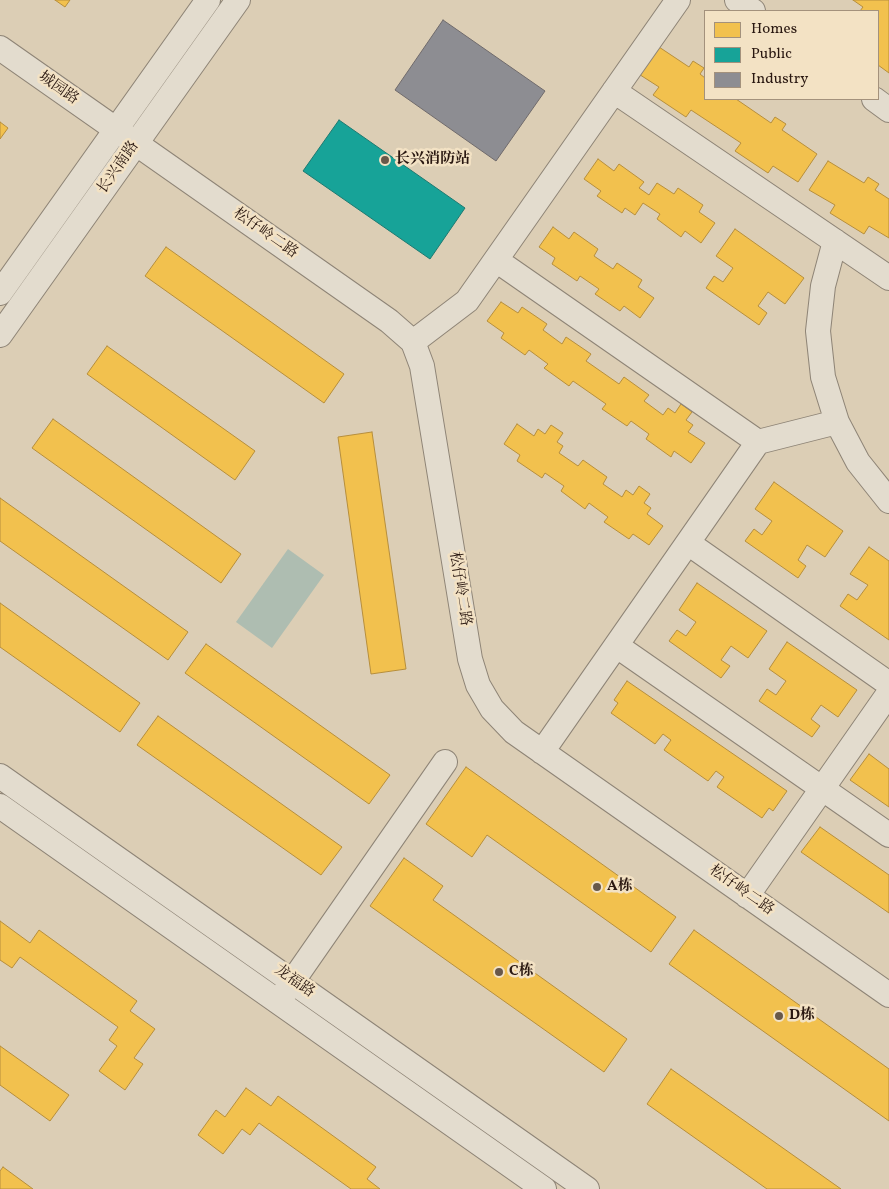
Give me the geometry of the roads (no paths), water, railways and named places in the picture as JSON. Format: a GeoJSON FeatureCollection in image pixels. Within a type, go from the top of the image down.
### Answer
{"type":"FeatureCollection","features":[{"type":"Feature","properties":{"kind":"street","name":"长兴南路"},"geometry":{"type":"LineString","coordinates":[[0,293],[208,0]]}},
{"type":"Feature","properties":{"kind":"street","name":"长兴南路"},"geometry":{"type":"LineString","coordinates":[[0,335],[238,0]]}},
{"type":"Feature","properties":{"kind":"street"},"geometry":{"type":"LineString","coordinates":[[413,342],[467,302],[678,0]]}},
{"type":"Feature","properties":{"kind":"street"},"geometry":{"type":"LineString","coordinates":[[737,0],[751,10]]}},
{"type":"Feature","properties":{"kind":"street","name":"城园路"},"geometry":{"type":"LineString","coordinates":[[0,48],[116,130]]}},
{"type":"Feature","properties":{"kind":"street"},"geometry":{"type":"LineString","coordinates":[[614,91],[889,278]]}},
{"type":"Feature","properties":{"kind":"street"},"geometry":{"type":"LineString","coordinates":[[875,100],[889,110]]}},
{"type":"Feature","properties":{"kind":"street","name":"松仔岭二路"},"geometry":{"type":"LineString","coordinates":[[116,130],[389,321],[413,342],[422,366],[470,659],[478,685],[492,709],[514,732],[889,995]]}},
{"type":"Feature","properties":{"kind":"street"},"geometry":{"type":"LineString","coordinates":[[836,241],[823,286],[818,331],[823,377],[836,422],[858,462],[889,501]]}},
{"type":"Feature","properties":{"kind":"street"},"geometry":{"type":"LineString","coordinates":[[496,260],[758,442]]}},
{"type":"Feature","properties":{"kind":"street"},"geometry":{"type":"LineString","coordinates":[[542,752],[758,442],[836,422]]}},
{"type":"Feature","properties":{"kind":"street"},"geometry":{"type":"LineString","coordinates":[[688,543],[889,684]]}},
{"type":"Feature","properties":{"kind":"street"},"geometry":{"type":"LineString","coordinates":[[617,646],[889,836]]}},
{"type":"Feature","properties":{"kind":"street"},"geometry":{"type":"LineString","coordinates":[[747,896],[889,693]]}},
{"type":"Feature","properties":{"kind":"street"},"geometry":{"type":"LineString","coordinates":[[278,1002],[444,762]]}},
{"type":"Feature","properties":{"kind":"street","name":"龙福路"},"geometry":{"type":"LineString","coordinates":[[0,776],[587,1189]]}},
{"type":"Feature","properties":{"kind":"street","name":"龙福路"},"geometry":{"type":"LineString","coordinates":[[0,806],[537,1187]]}},
{"type":"Feature","properties":{"kind":"place","name":"长兴消防站"},"geometry":{"type":"Point","coordinates":[385,160]}},
{"type":"Feature","properties":{"kind":"place","name":"A栋"},"geometry":{"type":"Point","coordinates":[597,887]}},
{"type":"Feature","properties":{"kind":"place","name":"C栋"},"geometry":{"type":"Point","coordinates":[499,972]}},
{"type":"Feature","properties":{"kind":"place","name":"D栋"},"geometry":{"type":"Point","coordinates":[779,1016]}}]}
